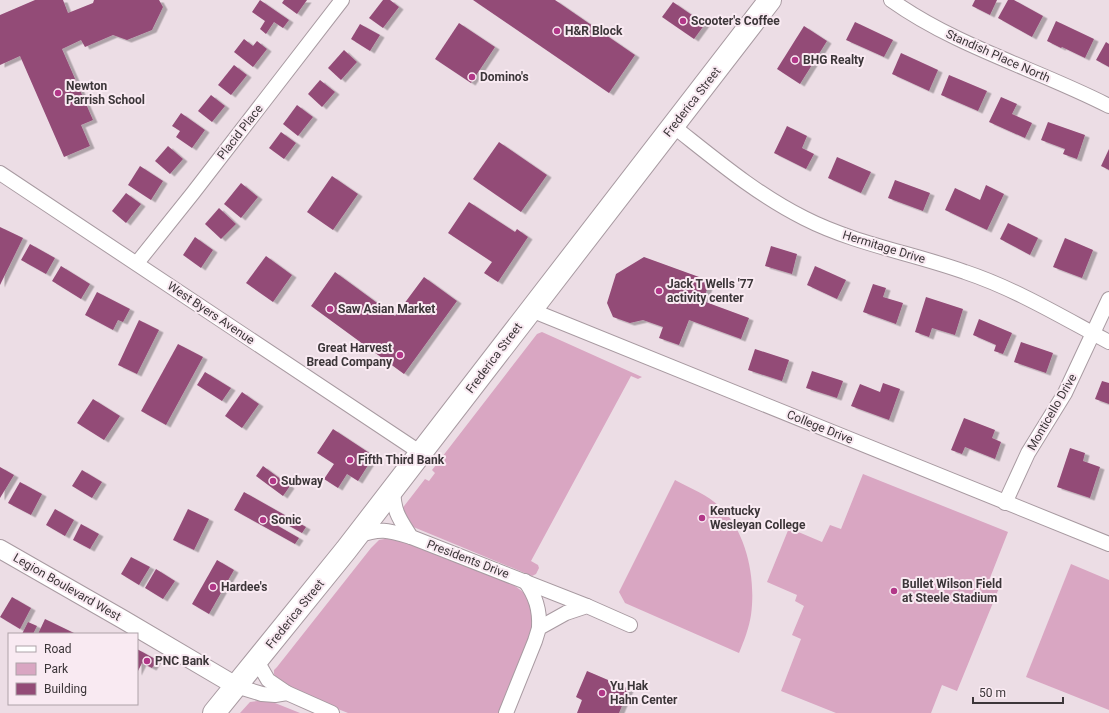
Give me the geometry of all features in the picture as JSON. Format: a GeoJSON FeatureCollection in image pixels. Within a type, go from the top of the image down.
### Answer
{"type":"FeatureCollection","features":[{"type":"Feature","properties":{"kind":"main road","name":"Frederica Street"},"geometry":{"type":"LineString","coordinates":[[214,713],[393,489],[770,0]]}},
{"type":"Feature","properties":{"kind":"street","name":"Placid Place"},"geometry":{"type":"LineString","coordinates":[[137,263],[342,0]]}},
{"type":"Feature","properties":{"kind":"street","name":"Standish Place North"},"geometry":{"type":"LineString","coordinates":[[891,0],[905,10],[950,36],[1109,106]]}},
{"type":"Feature","properties":{"kind":"street","name":"Hermitage Drive"},"geometry":{"type":"LineString","coordinates":[[673,126],[748,184],[805,219],[825,228],[870,244],[986,279],[1026,298],[1109,342]]}},
{"type":"Feature","properties":{"kind":"street","name":"West Byers Avenue"},"geometry":{"type":"LineString","coordinates":[[0,173],[421,453]]}},
{"type":"Feature","properties":{"kind":"street","name":"Monticello Drive"},"geometry":{"type":"LineString","coordinates":[[1005,503],[1028,453],[1065,394],[1109,299]]}},
{"type":"Feature","properties":{"kind":"street","name":"College Drive"},"geometry":{"type":"LineString","coordinates":[[531,310],[1109,544]]}},
{"type":"Feature","properties":{"kind":"street","name":"Presidents Drive"},"geometry":{"type":"LineString","coordinates":[[393,489],[396,513],[411,537]]}},
{"type":"Feature","properties":{"kind":"street","name":"Presidents Drive"},"geometry":{"type":"LineString","coordinates":[[356,536],[387,530],[411,537],[587,606],[630,625]]}},
{"type":"Feature","properties":{"kind":"street","name":"Legion Boulevard West"},"geometry":{"type":"LineString","coordinates":[[0,549],[236,686]]}},
{"type":"Feature","properties":{"kind":"street","name":"Presidents Drive"},"geometry":{"type":"LineString","coordinates":[[506,713],[539,628],[540,617],[537,603],[532,590],[525,582]]}},
{"type":"Feature","properties":{"kind":"street"},"geometry":{"type":"LineString","coordinates":[[539,628],[566,613],[587,606]]}},
{"type":"Feature","properties":{"kind":"street"},"geometry":{"type":"LineString","coordinates":[[257,661],[268,680],[287,693],[332,713]]}},
{"type":"Feature","properties":{"kind":"street"},"geometry":{"type":"LineString","coordinates":[[236,686],[262,694],[274,695],[287,693]]}},
{"type":"Feature","properties":{"kind":"green space"},"geometry":{"type":"Polygon","coordinates":[[[542,332],[642,377],[638,379],[631,376],[531,561],[538,565],[539,568],[536,574],[532,576],[411,526],[401,510],[425,479],[429,481],[435,473],[432,470],[537,334],[542,332]]]}},
{"type":"Feature","properties":{"kind":"green space","name":"Bullet Wilson Field at Steele Stadium"},"geometry":{"type":"Polygon","coordinates":[[[863,474],[1008,532],[988,583],[999,588],[957,691],[942,685],[931,713],[836,713],[781,691],[801,639],[792,635],[804,606],[795,601],[797,595],[767,582],[789,528],[822,542],[830,525],[841,529],[863,474]]]}},
{"type":"Feature","properties":{"kind":"green space"},"geometry":{"type":"Polygon","coordinates":[[[675,480],[704,495],[720,507],[737,529],[743,543],[751,572],[752,601],[749,625],[739,653],[625,603],[619,592],[675,480]]]}},
{"type":"Feature","properties":{"kind":"green space"},"geometry":{"type":"Polygon","coordinates":[[[395,537],[511,583],[523,592],[530,602],[535,622],[500,713],[348,713],[288,689],[276,680],[274,670],[371,548],[379,540],[395,537]]]}},
{"type":"Feature","properties":{"kind":"green space"},"geometry":{"type":"Polygon","coordinates":[[[1071,564],[1109,580],[1109,710],[1026,677],[1071,564]]]}},
{"type":"Feature","properties":{"kind":"green space"},"geometry":{"type":"Polygon","coordinates":[[[264,700],[300,713],[240,713],[250,702],[264,700]]]}},
{"type":"Feature","properties":{"kind":"building","name":"Newton Parrish School"},"geometry":{"type":"Polygon","coordinates":[[[35,0],[63,0],[68,13],[93,3],[94,0],[159,0],[163,7],[152,30],[127,40],[113,35],[85,47],[81,40],[62,49],[93,120],[81,125],[90,146],[64,157],[20,56],[0,65],[0,15],[35,0]]]}},
{"type":"Feature","properties":{"kind":"building"},"geometry":{"type":"Polygon","coordinates":[[[260,0],[289,20],[283,28],[274,22],[266,34],[260,29],[265,21],[252,12],[260,0]]]}},
{"type":"Feature","properties":{"kind":"building"},"geometry":{"type":"Polygon","coordinates":[[[284,0],[307,0],[297,14],[282,3],[284,0]]]}},
{"type":"Feature","properties":{"kind":"building"},"geometry":{"type":"Polygon","coordinates":[[[383,0],[390,0],[399,7],[383,28],[369,18],[383,0]]]}},
{"type":"Feature","properties":{"kind":"building"},"geometry":{"type":"Polygon","coordinates":[[[473,0],[555,0],[635,55],[609,93],[473,0]]]}},
{"type":"Feature","properties":{"kind":"building"},"geometry":{"type":"Polygon","coordinates":[[[975,0],[997,0],[990,15],[972,6],[975,0]]]}},
{"type":"Feature","properties":{"kind":"building"},"geometry":{"type":"Polygon","coordinates":[[[1008,0],[1014,0],[1043,16],[1032,37],[998,18],[1008,0]]]}},
{"type":"Feature","properties":{"kind":"building","name":"Scooter's Coffee"},"geometry":{"type":"Polygon","coordinates":[[[673,2],[705,24],[694,39],[662,17],[673,2]]]}},
{"type":"Feature","properties":{"kind":"building"},"geometry":{"type":"Polygon","coordinates":[[[1056,21],[1094,39],[1085,58],[1047,41],[1056,21]]]}},
{"type":"Feature","properties":{"kind":"building"},"geometry":{"type":"Polygon","coordinates":[[[855,22],[893,40],[884,57],[846,40],[855,22]]]}},
{"type":"Feature","properties":{"kind":"building"},"geometry":{"type":"Polygon","coordinates":[[[459,23],[495,47],[471,83],[435,59],[459,23]]]}},
{"type":"Feature","properties":{"kind":"building"},"geometry":{"type":"Polygon","coordinates":[[[360,24],[380,35],[370,51],[351,39],[360,24]]]}},
{"type":"Feature","properties":{"kind":"building"},"geometry":{"type":"Polygon","coordinates":[[[804,26],[827,41],[800,84],[777,69],[804,26]]]}},
{"type":"Feature","properties":{"kind":"building"},"geometry":{"type":"Polygon","coordinates":[[[244,39],[253,46],[257,41],[267,49],[253,67],[234,52],[244,39]]]}},
{"type":"Feature","properties":{"kind":"building"},"geometry":{"type":"Polygon","coordinates":[[[1106,42],[1109,44],[1109,67],[1096,60],[1106,42]]]}},
{"type":"Feature","properties":{"kind":"building"},"geometry":{"type":"Polygon","coordinates":[[[344,50],[357,62],[341,80],[328,68],[344,50]]]}},
{"type":"Feature","properties":{"kind":"building"},"geometry":{"type":"Polygon","coordinates":[[[901,53],[938,70],[929,91],[892,74],[901,53]]]}},
{"type":"Feature","properties":{"kind":"building"},"geometry":{"type":"Polygon","coordinates":[[[234,65],[247,75],[231,95],[218,85],[234,65]]]}},
{"type":"Feature","properties":{"kind":"building"},"geometry":{"type":"Polygon","coordinates":[[[949,75],[987,91],[978,111],[941,95],[949,75]]]}},
{"type":"Feature","properties":{"kind":"building"},"geometry":{"type":"Polygon","coordinates":[[[320,80],[335,92],[322,107],[308,94],[320,80]]]}},
{"type":"Feature","properties":{"kind":"building"},"geometry":{"type":"Polygon","coordinates":[[[211,95],[225,106],[212,122],[198,111],[211,95]]]}},
{"type":"Feature","properties":{"kind":"building"},"geometry":{"type":"Polygon","coordinates":[[[1001,97],[1017,104],[1012,114],[1032,123],[1025,138],[989,122],[1001,97]]]}},
{"type":"Feature","properties":{"kind":"building"},"geometry":{"type":"Polygon","coordinates":[[[297,105],[313,117],[298,136],[283,124],[297,105]]]}},
{"type":"Feature","properties":{"kind":"building"},"geometry":{"type":"Polygon","coordinates":[[[181,113],[205,130],[192,148],[176,137],[180,131],[172,126],[181,113]]]}},
{"type":"Feature","properties":{"kind":"building"},"geometry":{"type":"Polygon","coordinates":[[[1048,122],[1085,135],[1077,159],[1063,154],[1065,149],[1041,140],[1048,122]]]}},
{"type":"Feature","properties":{"kind":"building"},"geometry":{"type":"Polygon","coordinates":[[[787,126],[807,136],[802,148],[814,154],[806,169],[774,153],[787,126]]]}},
{"type":"Feature","properties":{"kind":"building"},"geometry":{"type":"Polygon","coordinates":[[[281,132],[296,143],[284,159],[269,148],[281,132]]]}},
{"type":"Feature","properties":{"kind":"building"},"geometry":{"type":"Polygon","coordinates":[[[499,142],[547,175],[521,212],[473,179],[499,142]]]}},
{"type":"Feature","properties":{"kind":"building"},"geometry":{"type":"Polygon","coordinates":[[[168,146],[183,159],[170,174],[155,161],[168,146]]]}},
{"type":"Feature","properties":{"kind":"building"},"geometry":{"type":"Polygon","coordinates":[[[1109,149],[1109,170],[1101,166],[1109,149]]]}},
{"type":"Feature","properties":{"kind":"building"},"geometry":{"type":"Polygon","coordinates":[[[837,157],[871,172],[861,193],[828,178],[837,157]]]}},
{"type":"Feature","properties":{"kind":"building"},"geometry":{"type":"Polygon","coordinates":[[[140,166],[163,181],[151,200],[128,185],[140,166]]]}},
{"type":"Feature","properties":{"kind":"building"},"geometry":{"type":"Polygon","coordinates":[[[332,176],[358,194],[333,230],[307,212],[332,176]]]}},
{"type":"Feature","properties":{"kind":"building"},"geometry":{"type":"Polygon","coordinates":[[[895,180],[930,193],[923,211],[888,198],[895,180]]]}},
{"type":"Feature","properties":{"kind":"building"},"geometry":{"type":"Polygon","coordinates":[[[241,183],[258,197],[241,218],[224,204],[241,183]]]}},
{"type":"Feature","properties":{"kind":"building"},"geometry":{"type":"Polygon","coordinates":[[[986,185],[1004,194],[987,230],[945,210],[955,188],[980,200],[986,185]]]}},
{"type":"Feature","properties":{"kind":"building"},"geometry":{"type":"Polygon","coordinates":[[[126,193],[141,204],[126,223],[112,211],[126,193]]]}},
{"type":"Feature","properties":{"kind":"building"},"geometry":{"type":"Polygon","coordinates":[[[469,202],[515,232],[517,229],[528,237],[498,282],[484,273],[492,262],[448,233],[469,202]]]}},
{"type":"Feature","properties":{"kind":"building"},"geometry":{"type":"Polygon","coordinates":[[[219,208],[236,224],[221,239],[205,224],[219,208]]]}},
{"type":"Feature","properties":{"kind":"building"},"geometry":{"type":"Polygon","coordinates":[[[1008,223],[1038,238],[1030,255],[1000,239],[1008,223]]]}},
{"type":"Feature","properties":{"kind":"building"},"geometry":{"type":"Polygon","coordinates":[[[0,227],[23,238],[0,285],[0,227]]]}},
{"type":"Feature","properties":{"kind":"building"},"geometry":{"type":"Polygon","coordinates":[[[195,237],[213,250],[201,268],[183,255],[195,237]]]}},
{"type":"Feature","properties":{"kind":"building"},"geometry":{"type":"Polygon","coordinates":[[[1065,238],[1093,250],[1082,278],[1053,267],[1065,238]]]}},
{"type":"Feature","properties":{"kind":"building"},"geometry":{"type":"Polygon","coordinates":[[[30,244],[55,258],[46,274],[21,260],[30,244]]]}},
{"type":"Feature","properties":{"kind":"building"},"geometry":{"type":"Polygon","coordinates":[[[771,246],[797,254],[792,274],[765,266],[771,246]]]}},
{"type":"Feature","properties":{"kind":"building"},"geometry":{"type":"Polygon","coordinates":[[[266,256],[292,275],[273,302],[246,283],[266,256]]]}},
{"type":"Feature","properties":{"kind":"building","name":"Jack T Wells '77 activity center"},"geometry":{"type":"Polygon","coordinates":[[[644,257],[710,281],[703,301],[749,318],[741,339],[689,320],[679,345],[659,338],[663,327],[643,320],[630,323],[613,317],[607,303],[616,274],[644,257]]]}},
{"type":"Feature","properties":{"kind":"building"},"geometry":{"type":"Polygon","coordinates":[[[61,266],[90,284],[81,299],[52,281],[61,266]]]}},
{"type":"Feature","properties":{"kind":"building"},"geometry":{"type":"Polygon","coordinates":[[[815,266],[846,280],[837,299],[807,285],[815,266]]]}},
{"type":"Feature","properties":{"kind":"building"},"geometry":{"type":"Polygon","coordinates":[[[335,272],[395,316],[424,277],[457,301],[404,374],[311,306],[335,272]]]}},
{"type":"Feature","properties":{"kind":"building"},"geometry":{"type":"Polygon","coordinates":[[[873,284],[886,288],[883,297],[903,303],[896,324],[863,312],[873,284]]]}},
{"type":"Feature","properties":{"kind":"building"},"geometry":{"type":"Polygon","coordinates":[[[97,292],[130,309],[123,322],[118,320],[113,330],[85,315],[97,292]]]}},
{"type":"Feature","properties":{"kind":"building"},"geometry":{"type":"Polygon","coordinates":[[[926,297],[963,309],[955,335],[932,328],[929,337],[915,332],[926,297]]]}},
{"type":"Feature","properties":{"kind":"building"},"geometry":{"type":"Polygon","coordinates":[[[979,319],[1012,333],[1003,354],[994,351],[996,345],[973,335],[979,319]]]}},
{"type":"Feature","properties":{"kind":"building"},"geometry":{"type":"Polygon","coordinates":[[[139,320],[159,330],[137,374],[118,365],[139,320]]]}},
{"type":"Feature","properties":{"kind":"building"},"geometry":{"type":"Polygon","coordinates":[[[1021,342],[1053,353],[1046,373],[1014,362],[1021,342]]]}},
{"type":"Feature","properties":{"kind":"building"},"geometry":{"type":"Polygon","coordinates":[[[178,344],[203,357],[166,425],[141,411],[178,344]]]}},
{"type":"Feature","properties":{"kind":"building"},"geometry":{"type":"Polygon","coordinates":[[[755,349],[789,360],[782,381],[748,370],[755,349]]]}},
{"type":"Feature","properties":{"kind":"building"},"geometry":{"type":"Polygon","coordinates":[[[812,371],[843,381],[837,398],[806,388],[812,371]]]}},
{"type":"Feature","properties":{"kind":"building"},"geometry":{"type":"Polygon","coordinates":[[[205,372],[231,388],[222,401],[197,385],[205,372]]]}},
{"type":"Feature","properties":{"kind":"building"},"geometry":{"type":"Polygon","coordinates":[[[1102,381],[1109,383],[1109,404],[1095,399],[1102,381]]]}},
{"type":"Feature","properties":{"kind":"building"},"geometry":{"type":"Polygon","coordinates":[[[883,383],[900,389],[889,420],[851,406],[860,384],[880,392],[883,383]]]}},
{"type":"Feature","properties":{"kind":"building"},"geometry":{"type":"Polygon","coordinates":[[[242,392],[259,404],[242,428],[225,416],[242,392]]]}},
{"type":"Feature","properties":{"kind":"building"},"geometry":{"type":"Polygon","coordinates":[[[93,399],[120,416],[104,440],[77,423],[93,399]]]}},
{"type":"Feature","properties":{"kind":"building"},"geometry":{"type":"Polygon","coordinates":[[[964,418],[995,430],[992,438],[1001,442],[995,459],[965,447],[962,454],[951,450],[964,418]]]}},
{"type":"Feature","properties":{"kind":"building","name":"Fifth Third Bank"},"geometry":{"type":"Polygon","coordinates":[[[333,429],[374,456],[358,481],[347,474],[338,488],[324,479],[334,464],[317,453],[333,429]]]}},
{"type":"Feature","properties":{"kind":"building"},"geometry":{"type":"Polygon","coordinates":[[[1070,448],[1085,453],[1083,461],[1100,467],[1090,498],[1057,487],[1070,448]]]}},
{"type":"Feature","properties":{"kind":"building","name":"Subway"},"geometry":{"type":"Polygon","coordinates":[[[263,466],[290,486],[283,496],[256,476],[263,466]]]}},
{"type":"Feature","properties":{"kind":"building"},"geometry":{"type":"Polygon","coordinates":[[[0,467],[14,475],[0,498],[0,467]]]}},
{"type":"Feature","properties":{"kind":"building"},"geometry":{"type":"Polygon","coordinates":[[[82,470],[102,482],[92,498],[72,486],[82,470]]]}},
{"type":"Feature","properties":{"kind":"building"},"geometry":{"type":"Polygon","coordinates":[[[20,482],[42,494],[31,515],[8,503],[20,482]]]}},
{"type":"Feature","properties":{"kind":"building","name":"Sonic"},"geometry":{"type":"Polygon","coordinates":[[[244,492],[306,527],[302,533],[275,518],[273,523],[299,538],[295,544],[234,510],[244,492]]]}},
{"type":"Feature","properties":{"kind":"building"},"geometry":{"type":"Polygon","coordinates":[[[55,509],[74,520],[65,536],[46,525],[55,509]]]}},
{"type":"Feature","properties":{"kind":"building"},"geometry":{"type":"Polygon","coordinates":[[[188,509],[209,519],[194,550],[173,540],[188,509]]]}},
{"type":"Feature","properties":{"kind":"building"},"geometry":{"type":"Polygon","coordinates":[[[81,524],[99,534],[90,549],[73,540],[81,524]]]}},
{"type":"Feature","properties":{"kind":"building"},"geometry":{"type":"Polygon","coordinates":[[[131,557],[150,567],[139,585],[121,574],[131,557]]]}},
{"type":"Feature","properties":{"kind":"building","name":"Hardee's"},"geometry":{"type":"Polygon","coordinates":[[[217,560],[234,570],[209,614],[192,604],[217,560]]]}},
{"type":"Feature","properties":{"kind":"building"},"geometry":{"type":"Polygon","coordinates":[[[156,569],[175,581],[163,599],[145,588],[156,569]]]}},
{"type":"Feature","properties":{"kind":"building"},"geometry":{"type":"Polygon","coordinates":[[[12,597],[31,608],[20,629],[0,617],[12,597]]]}},
{"type":"Feature","properties":{"kind":"building"},"geometry":{"type":"Polygon","coordinates":[[[45,619],[74,633],[38,633],[45,619]]]}},
{"type":"Feature","properties":{"kind":"building"},"geometry":{"type":"Polygon","coordinates":[[[28,622],[37,626],[34,633],[22,633],[28,622]]]}},
{"type":"Feature","properties":{"kind":"building","name":"PNC Bank"},"geometry":{"type":"Polygon","coordinates":[[[138,650],[157,660],[152,668],[142,663],[138,671],[138,650]]]}},
{"type":"Feature","properties":{"kind":"building","name":"Yu Hak Hahn Center"},"geometry":{"type":"Polygon","coordinates":[[[587,671],[629,689],[619,713],[577,713],[582,700],[576,697],[587,671]]]}},
{"type":"Feature","properties":{"kind":"place","name":"Scooter's Coffee"},"geometry":{"type":"Point","coordinates":[683,21]}},
{"type":"Feature","properties":{"kind":"place","name":"H&R Block"},"geometry":{"type":"Point","coordinates":[557,31]}},
{"type":"Feature","properties":{"kind":"place","name":"BHG Realty"},"geometry":{"type":"Point","coordinates":[795,60]}},
{"type":"Feature","properties":{"kind":"place","name":"Domino's"},"geometry":{"type":"Point","coordinates":[472,77]}},
{"type":"Feature","properties":{"kind":"place","name":"Newton Parrish School"},"geometry":{"type":"Point","coordinates":[58,93]}},
{"type":"Feature","properties":{"kind":"place","name":"Jack T Wells '77 activity center"},"geometry":{"type":"Point","coordinates":[659,291]}},
{"type":"Feature","properties":{"kind":"place","name":"Saw Asian Market"},"geometry":{"type":"Point","coordinates":[330,309]}},
{"type":"Feature","properties":{"kind":"place","name":"Great Harvest Bread Company"},"geometry":{"type":"Point","coordinates":[400,355]}},
{"type":"Feature","properties":{"kind":"place","name":"Fifth Third Bank"},"geometry":{"type":"Point","coordinates":[350,460]}},
{"type":"Feature","properties":{"kind":"place","name":"Subway"},"geometry":{"type":"Point","coordinates":[273,481]}},
{"type":"Feature","properties":{"kind":"place","name":"Kentucky Wesleyan College"},"geometry":{"type":"Point","coordinates":[702,518]}},
{"type":"Feature","properties":{"kind":"place","name":"Sonic"},"geometry":{"type":"Point","coordinates":[263,520]}},
{"type":"Feature","properties":{"kind":"place","name":"Hardee's"},"geometry":{"type":"Point","coordinates":[213,587]}},
{"type":"Feature","properties":{"kind":"place","name":"Bullet Wilson Field at Steele Stadium"},"geometry":{"type":"Point","coordinates":[894,591]}},
{"type":"Feature","properties":{"kind":"place","name":"PNC Bank"},"geometry":{"type":"Point","coordinates":[147,661]}},
{"type":"Feature","properties":{"kind":"place","name":"Yu Hak Hahn Center"},"geometry":{"type":"Point","coordinates":[602,693]}}]}
